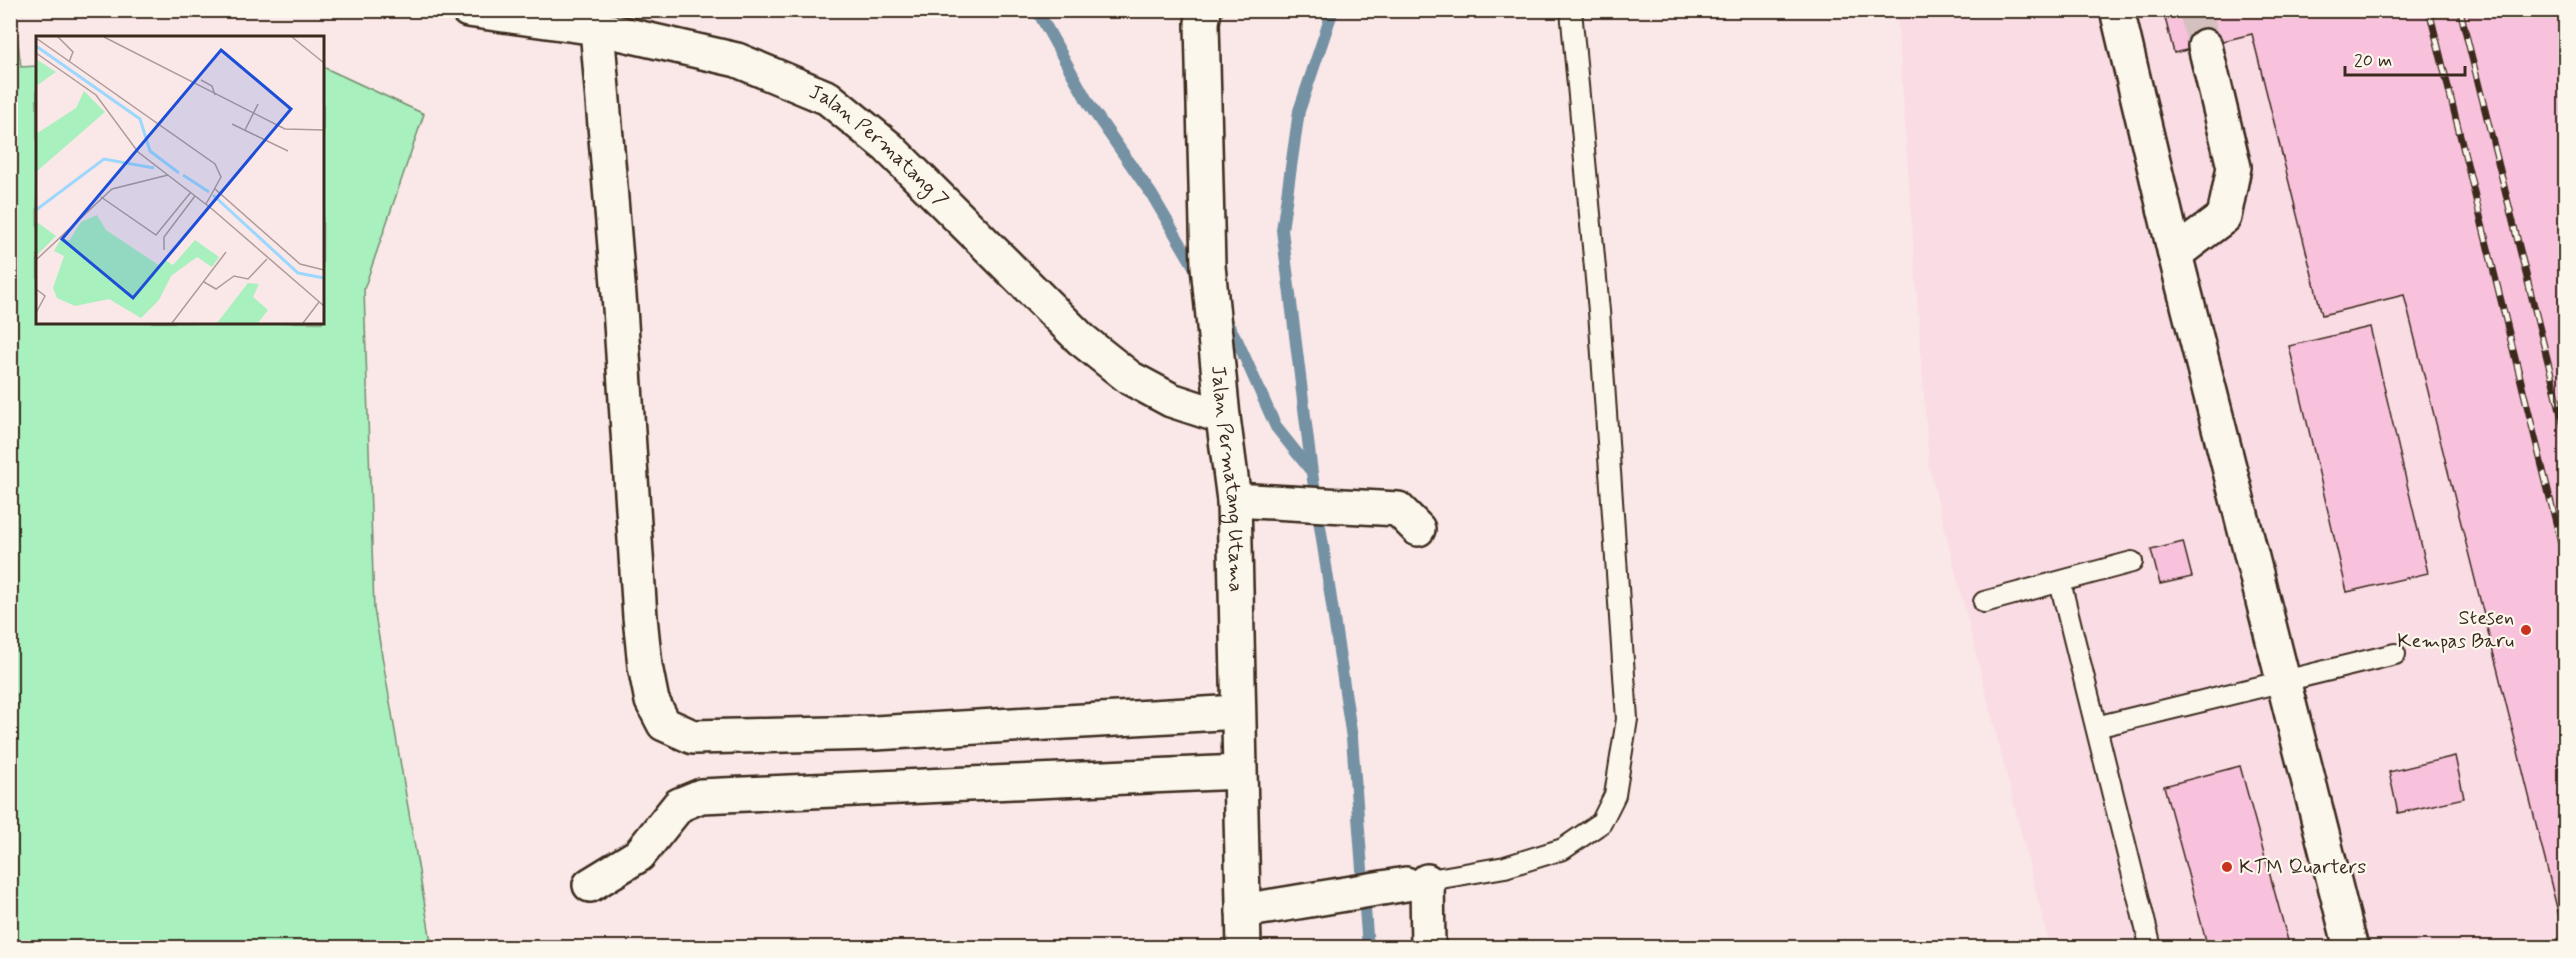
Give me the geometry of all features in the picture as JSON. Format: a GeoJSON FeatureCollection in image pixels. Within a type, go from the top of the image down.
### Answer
{"type":"FeatureCollection","features":[{"type":"Feature","properties":{"kind":"street","name":"Jalan Permatang 7"},"geometry":{"type":"LineString","coordinates":[[468,10],[597,28],[736,60],[828,98],[888,147],[1081,339],[1130,378],[1171,400],[1223,417]]}},
{"type":"Feature","properties":{"kind":"street","name":"Jalan Permatang Utama"},"geometry":{"type":"LineString","coordinates":[[1204,10],[1202,23],[1208,266],[1234,500],[1244,948]]}},
{"type":"Feature","properties":{"kind":"street"},"geometry":{"type":"LineString","coordinates":[[2117,10],[2175,254],[2351,948]]}},
{"type":"Feature","properties":{"kind":"street"},"geometry":{"type":"LineString","coordinates":[[597,28],[620,308],[641,626],[645,666],[652,701],[664,723],[693,737],[716,737],[875,733],[1238,712]]}},
{"type":"Feature","properties":{"kind":"street"},"geometry":{"type":"LineString","coordinates":[[2175,254],[2224,217],[2234,167],[2205,46]]}},
{"type":"Feature","properties":{"kind":"street"},"geometry":{"type":"LineString","coordinates":[[1234,500],[1398,509],[1411,521]]}},
{"type":"Feature","properties":{"kind":"street"},"geometry":{"type":"LineString","coordinates":[[590,885],[639,855],[679,805],[701,796],[1239,772]]}},
{"type":"Feature","properties":{"kind":"street"},"geometry":{"type":"LineString","coordinates":[[1243,911],[1417,882],[1428,948]]}},
{"type":"Feature","properties":{"kind":"lane"},"geometry":{"type":"LineString","coordinates":[[1417,882],[1505,867],[1563,849],[1601,823],[1615,795],[1622,756],[1627,707],[1599,311],[1571,10]]}},
{"type":"Feature","properties":{"kind":"lane"},"geometry":{"type":"LineString","coordinates":[[1984,602],[2132,562]]}},
{"type":"Feature","properties":{"kind":"lane"},"geometry":{"type":"LineString","coordinates":[[2060,582],[2151,948]]}},
{"type":"Feature","properties":{"kind":"lane"},"geometry":{"type":"LineString","coordinates":[[2096,727],[2395,654]]}},
{"type":"Feature","properties":{"kind":"shaded area"},"geometry":{"type":"Polygon","coordinates":[[[1897,11],[2565,11],[2565,947],[2050,947],[1929,466],[1897,11]]]}},
{"type":"Feature","properties":{"kind":"green space"},"geometry":{"type":"Polygon","coordinates":[[[10,11],[14,11],[21,67],[36,66],[36,324],[324,324],[324,67],[424,114],[364,289],[374,609],[432,947],[11,947],[10,11]]]}},
{"type":"Feature","properties":{"kind":"building","name":"Stesen Kempas Baru"},"geometry":{"type":"Polygon","coordinates":[[[2163,10],[2566,10],[2566,944],[2404,295],[2322,315],[2252,34],[2174,53],[2163,10]]]}},
{"type":"Feature","properties":{"kind":"building"},"geometry":{"type":"Polygon","coordinates":[[[2370,327],[2428,573],[2347,592],[2289,346],[2370,327]]]}},
{"type":"Feature","properties":{"kind":"building"},"geometry":{"type":"Polygon","coordinates":[[[2183,542],[2192,577],[2160,584],[2151,550],[2183,542]]]}},
{"type":"Feature","properties":{"kind":"building"},"geometry":{"type":"Polygon","coordinates":[[[2455,756],[2464,798],[2398,813],[2389,772],[2455,756]]]}},
{"type":"Feature","properties":{"kind":"building","name":"KTM Quarters"},"geometry":{"type":"Polygon","coordinates":[[[2240,766],[2290,948],[2208,948],[2164,786],[2240,766]]]}},
{"type":"Feature","properties":{"kind":"waterway"},"geometry":{"type":"LineString","coordinates":[[1037,10],[1090,106],[1152,195],[1199,275]]}},
{"type":"Feature","properties":{"kind":"waterway"},"geometry":{"type":"LineString","coordinates":[[1333,10],[1299,111],[1282,230],[1312,473],[1352,738],[1368,948]]}},
{"type":"Feature","properties":{"kind":"waterway"},"geometry":{"type":"LineString","coordinates":[[1223,316],[1237,340],[1276,427],[1312,472]]}},
{"type":"Feature","properties":{"kind":"tunnel"},"geometry":{"type":"LineString","coordinates":[[2195,10],[2205,46]]}},
{"type":"Feature","properties":{"kind":"railway"},"geometry":{"type":"LineString","coordinates":[[2429,10],[2566,563]]}},
{"type":"Feature","properties":{"kind":"railway"},"geometry":{"type":"LineString","coordinates":[[2460,10],[2566,434]]}},
{"type":"Feature","properties":{"kind":"place","name":"Stesen Kempas Baru"},"geometry":{"type":"Point","coordinates":[2526,630]}},
{"type":"Feature","properties":{"kind":"place","name":"KTM Quarters"},"geometry":{"type":"Point","coordinates":[2227,867]}}]}
